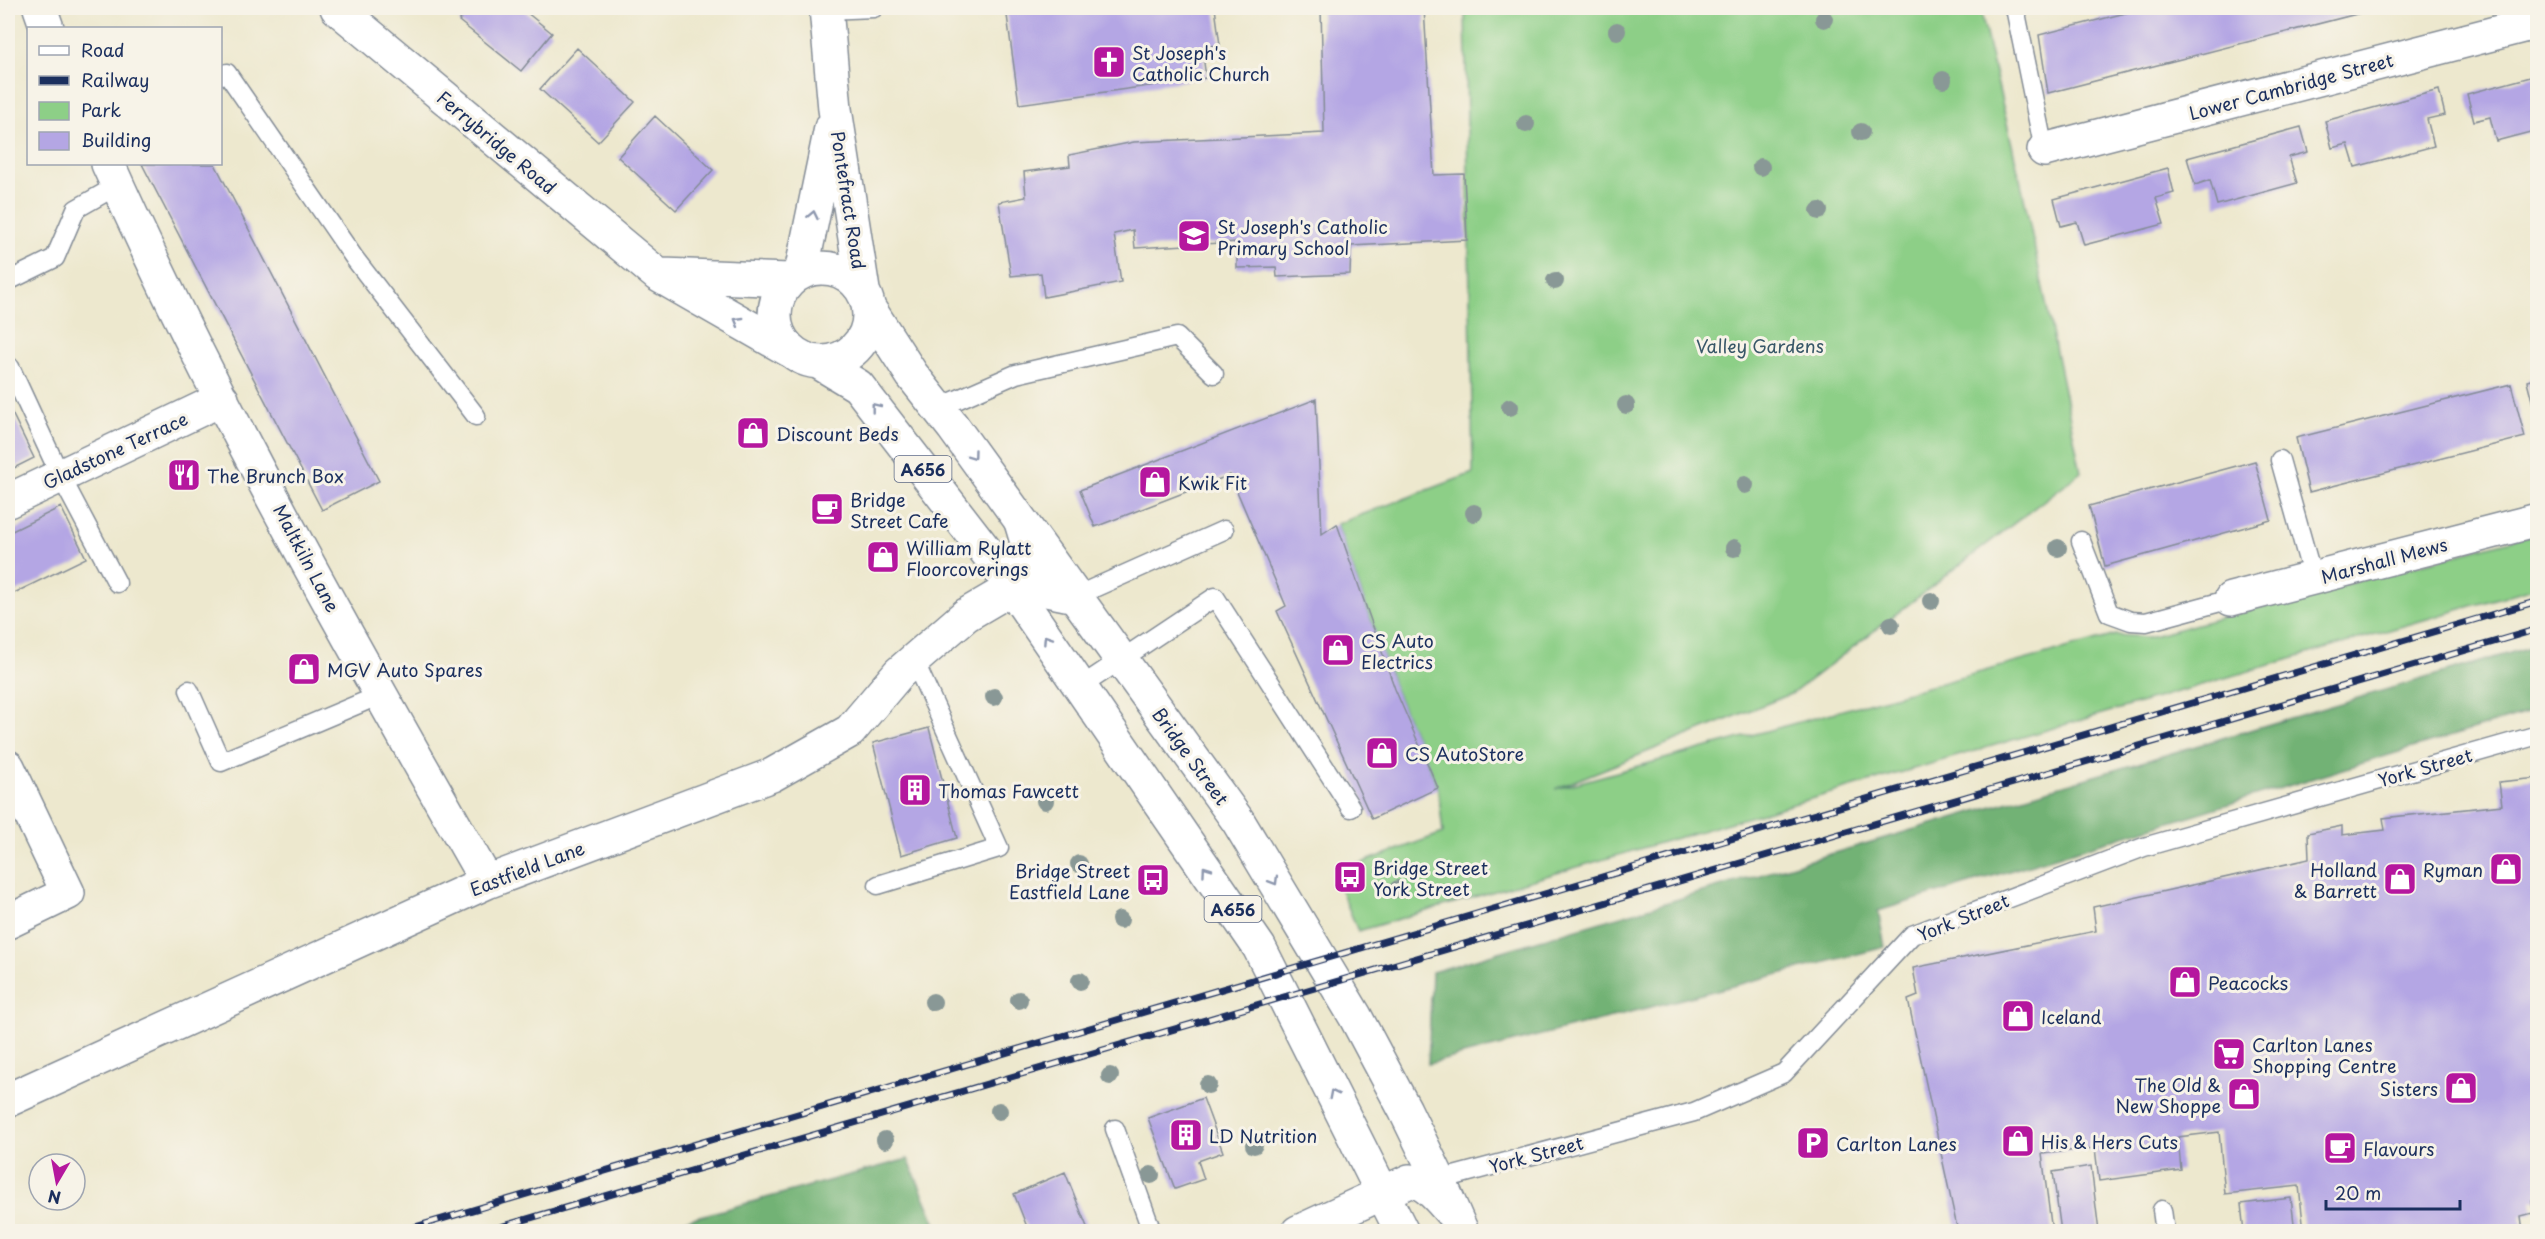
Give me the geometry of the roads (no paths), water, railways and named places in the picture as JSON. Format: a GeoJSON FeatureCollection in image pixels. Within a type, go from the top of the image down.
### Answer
{"type":"FeatureCollection","features":[{"type":"Feature","properties":{"kind":"street"},"geometry":{"type":"LineString","coordinates":[[40,8],[47,27]]}},
{"type":"Feature","properties":{"kind":"street","name":"Ferrybridge Road"},"geometry":{"type":"LineString","coordinates":[[337,8],[658,275],[789,350]]}},
{"type":"Feature","properties":{"kind":"street","name":"Pontefract Road"},"geometry":{"type":"LineString","coordinates":[[826,9],[835,109],[867,300]]}},
{"type":"Feature","properties":{"kind":"street","name":"Lower Cambridge Street"},"geometry":{"type":"LineString","coordinates":[[2044,150],[2538,22]]}},
{"type":"Feature","properties":{"kind":"street","name":"Pontefract Road"},"geometry":{"type":"LineString","coordinates":[[795,276],[835,109]]}},
{"type":"Feature","properties":{"kind":"street","name":"Maltkiln Lane"},"geometry":{"type":"LineString","coordinates":[[113,174],[222,399],[380,695],[487,882]]}},
{"type":"Feature","properties":{"kind":"street","name":"A656"},"geometry":{"type":"LineString","coordinates":[[823,267],[840,270],[851,277],[867,300],[866,336],[853,352],[831,362],[820,363],[808,361],[789,350],[776,328],[776,306],[781,290],[795,276],[823,267]]}},
{"type":"Feature","properties":{"kind":"street"},"geometry":{"type":"LineString","coordinates":[[658,275],[795,276]]}},
{"type":"Feature","properties":{"kind":"street","name":"Bridge Street"},"geometry":{"type":"LineString","coordinates":[[867,300],[912,375],[1076,596],[1238,821],[1349,1006],[1405,1110],[1458,1223]]}},
{"type":"Feature","properties":{"kind":"street","name":"A656"},"geometry":{"type":"LineString","coordinates":[[820,363],[858,386],[1012,588],[1259,947],[1402,1232]]}},
{"type":"Feature","properties":{"kind":"street","name":"Gladstone Terrace"},"geometry":{"type":"LineString","coordinates":[[8,501],[222,399]]}},
{"type":"Feature","properties":{"kind":"street","name":"Marshall Mews"},"geometry":{"type":"LineString","coordinates":[[2231,599],[2538,520]]}},
{"type":"Feature","properties":{"kind":"street","name":"Eastfield Lane"},"geometry":{"type":"LineString","coordinates":[[8,1100],[487,882],[771,775],[850,731],[914,660],[966,615],[1012,588],[1030,565],[1030,552],[1021,522]]}},
{"type":"Feature","properties":{"kind":"street"},"geometry":{"type":"LineString","coordinates":[[1012,588],[1037,588],[1076,596]]}},
{"type":"Feature","properties":{"kind":"street"},"geometry":{"type":"LineString","coordinates":[[8,767],[68,893],[8,922]]}},
{"type":"Feature","properties":{"kind":"street"},"geometry":{"type":"LineString","coordinates":[[1382,1191],[1404,1172],[1410,1161],[1405,1110]]}},
{"type":"Feature","properties":{"kind":"street"},"geometry":{"type":"LineString","coordinates":[[1298,1232],[1382,1191],[1409,1181],[1416,1181],[1458,1223]]}},
{"type":"Feature","properties":{"kind":"lane"},"geometry":{"type":"LineString","coordinates":[[826,9],[874,8]]}},
{"type":"Feature","properties":{"kind":"lane"},"geometry":{"type":"LineString","coordinates":[[2015,8],[2044,150]]}},
{"type":"Feature","properties":{"kind":"lane"},"geometry":{"type":"LineString","coordinates":[[222,74],[227,73],[355,260],[476,416]]}},
{"type":"Feature","properties":{"kind":"lane"},"geometry":{"type":"LineString","coordinates":[[8,281],[55,258],[76,209],[113,174]]}},
{"type":"Feature","properties":{"kind":"lane"},"geometry":{"type":"LineString","coordinates":[[938,408],[1016,374],[1177,337],[1215,374]]}},
{"type":"Feature","properties":{"kind":"lane"},"geometry":{"type":"LineString","coordinates":[[10,367],[60,475],[117,583]]}},
{"type":"Feature","properties":{"kind":"lane"},"geometry":{"type":"LineString","coordinates":[[2280,460],[2313,578]]}},
{"type":"Feature","properties":{"kind":"lane"},"geometry":{"type":"LineString","coordinates":[[1076,596],[1224,530]]}},
{"type":"Feature","properties":{"kind":"lane"},"geometry":{"type":"LineString","coordinates":[[2081,541],[2109,613],[2131,621],[2146,622],[2231,599]]}},
{"type":"Feature","properties":{"kind":"lane"},"geometry":{"type":"LineString","coordinates":[[1080,687],[1215,597],[1351,808]]}},
{"type":"Feature","properties":{"kind":"lane"},"geometry":{"type":"LineString","coordinates":[[878,885],[999,848],[914,660]]}},
{"type":"Feature","properties":{"kind":"lane"},"geometry":{"type":"LineString","coordinates":[[189,690],[221,762],[380,695]]}},
{"type":"Feature","properties":{"kind":"lane","name":"York Street"},"geometry":{"type":"LineString","coordinates":[[1439,1179],[1695,1112],[1784,1073],[1912,935],[2144,847],[2538,735]]}},
{"type":"Feature","properties":{"kind":"lane"},"geometry":{"type":"LineString","coordinates":[[1115,1129],[1152,1232]]}},
{"type":"Feature","properties":{"kind":"lane"},"geometry":{"type":"LineString","coordinates":[[2162,1210],[2165,1232]]}},
{"type":"Feature","properties":{"kind":"railway"},"geometry":{"type":"LineString","coordinates":[[398,1232],[2538,601]]}},
{"type":"Feature","properties":{"kind":"railway"},"geometry":{"type":"LineString","coordinates":[[483,1232],[2538,629]]}},
{"type":"Feature","properties":{"kind":"place","name":"St Joseph's Catholic Church"},"geometry":{"type":"Point","coordinates":[1109,62]}},
{"type":"Feature","properties":{"kind":"place","name":"St Joseph's Catholic Primary School"},"geometry":{"type":"Point","coordinates":[1194,236]}},
{"type":"Feature","properties":{"kind":"place","name":"Discount Beds"},"geometry":{"type":"Point","coordinates":[753,433]}},
{"type":"Feature","properties":{"kind":"place","name":"The Brunch Box"},"geometry":{"type":"Point","coordinates":[184,475]}},
{"type":"Feature","properties":{"kind":"place","name":"Kwik Fit"},"geometry":{"type":"Point","coordinates":[1155,482]}},
{"type":"Feature","properties":{"kind":"place","name":"Bridge Street Cafe"},"geometry":{"type":"Point","coordinates":[827,509]}},
{"type":"Feature","properties":{"kind":"place","name":"William Rylatt Floorcoverings"},"geometry":{"type":"Point","coordinates":[883,557]}},
{"type":"Feature","properties":{"kind":"place","name":"CS Auto Electrics"},"geometry":{"type":"Point","coordinates":[1338,650]}},
{"type":"Feature","properties":{"kind":"place","name":"MGV Auto Spares"},"geometry":{"type":"Point","coordinates":[304,669]}},
{"type":"Feature","properties":{"kind":"place","name":"CS AutoStore"},"geometry":{"type":"Point","coordinates":[1382,753]}},
{"type":"Feature","properties":{"kind":"place","name":"Thomas Fawcett"},"geometry":{"type":"Point","coordinates":[915,790]}},
{"type":"Feature","properties":{"kind":"place","name":"Ryman"},"geometry":{"type":"Point","coordinates":[2506,869]}},
{"type":"Feature","properties":{"kind":"place","name":"Bridge Street York Street"},"geometry":{"type":"Point","coordinates":[1350,877]}},
{"type":"Feature","properties":{"kind":"place","name":"Holland & Barrett"},"geometry":{"type":"Point","coordinates":[2400,879]}},
{"type":"Feature","properties":{"kind":"place","name":"Bridge Street Eastfield Lane"},"geometry":{"type":"Point","coordinates":[1153,880]}},
{"type":"Feature","properties":{"kind":"place","name":"Peacocks"},"geometry":{"type":"Point","coordinates":[2185,982]}},
{"type":"Feature","properties":{"kind":"place","name":"Iceland"},"geometry":{"type":"Point","coordinates":[2018,1016]}},
{"type":"Feature","properties":{"kind":"place","name":"Carlton Lanes Shopping Centre"},"geometry":{"type":"Point","coordinates":[2229,1054]}},
{"type":"Feature","properties":{"kind":"place","name":"Sisters"},"geometry":{"type":"Point","coordinates":[2461,1088]}},
{"type":"Feature","properties":{"kind":"place","name":"The Old & New Shoppe"},"geometry":{"type":"Point","coordinates":[2244,1094]}},
{"type":"Feature","properties":{"kind":"place","name":"LD Nutrition"},"geometry":{"type":"Point","coordinates":[1186,1135]}},
{"type":"Feature","properties":{"kind":"place","name":"His & Hers Cuts"},"geometry":{"type":"Point","coordinates":[2018,1141]}},
{"type":"Feature","properties":{"kind":"place","name":"Carlton Lanes"},"geometry":{"type":"Point","coordinates":[1813,1143]}},
{"type":"Feature","properties":{"kind":"place","name":"Flavours"},"geometry":{"type":"Point","coordinates":[2340,1148]}},
{"type":"Feature","properties":{"kind":"park label","name":"Valley Gardens"},"geometry":{"type":"Point","coordinates":[1760,345]}}]}
